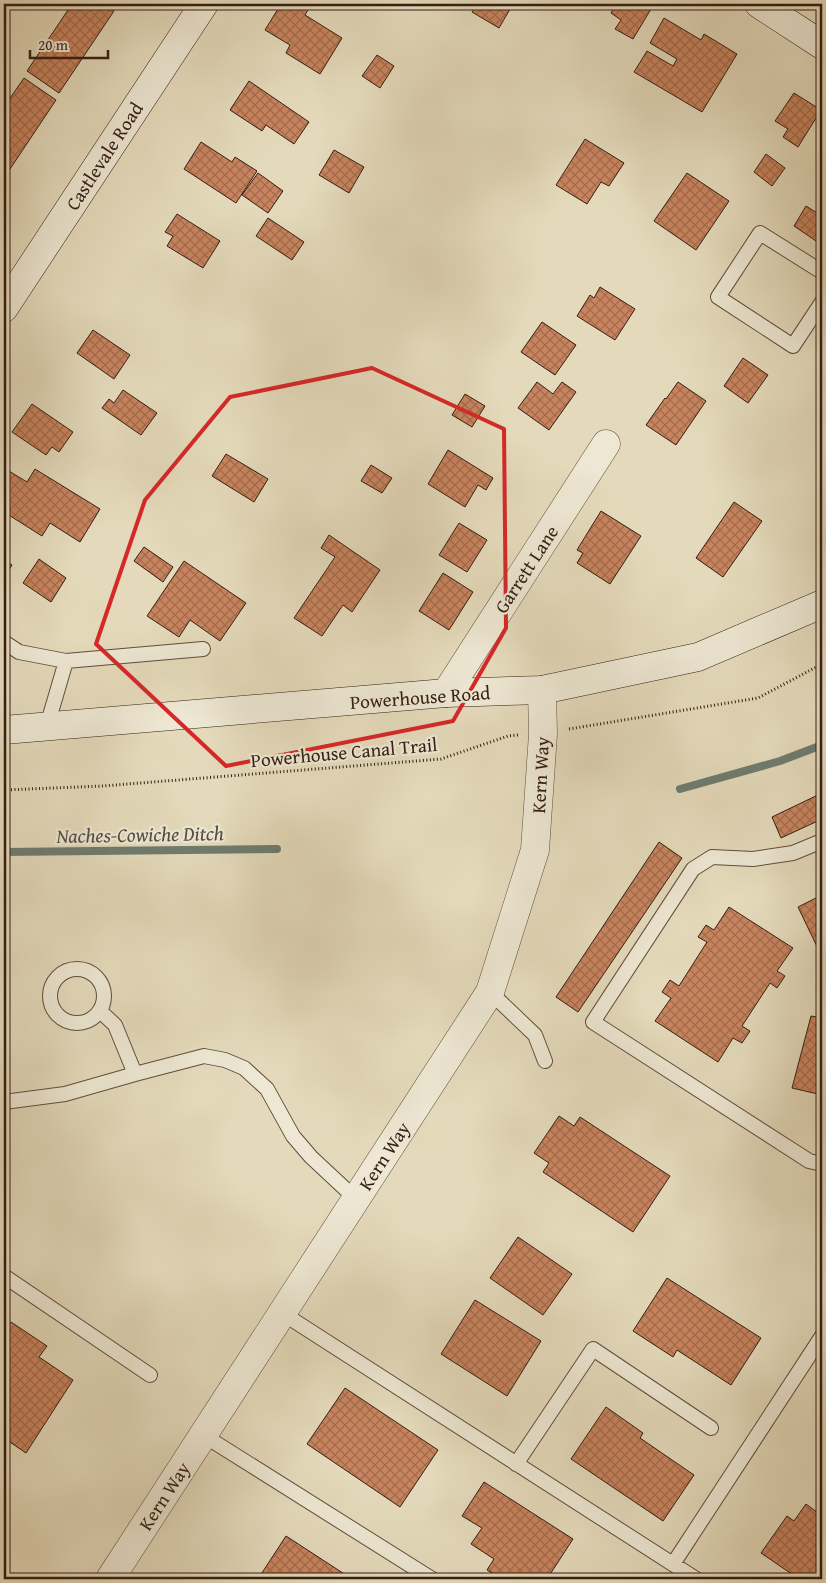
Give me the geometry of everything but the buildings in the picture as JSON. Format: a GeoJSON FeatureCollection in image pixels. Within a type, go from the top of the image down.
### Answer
{"type":"FeatureCollection","features":[{"type":"Feature","properties":{"kind":"street","name":"Castlevale Road"},"geometry":{"type":"LineString","coordinates":[[4,308],[204,4]]}},
{"type":"Feature","properties":{"kind":"street"},"geometry":{"type":"LineString","coordinates":[[758,4],[822,45]]}},
{"type":"Feature","properties":{"kind":"street","name":"Garrett Lane"},"geometry":{"type":"LineString","coordinates":[[446,693],[606,444]]}},
{"type":"Feature","properties":{"kind":"street","name":"Powerhouse Road"},"geometry":{"type":"LineString","coordinates":[[4,730],[446,693],[542,690],[698,657],[822,604]]}},
{"type":"Feature","properties":{"kind":"street","name":"Kern Way"},"geometry":{"type":"LineString","coordinates":[[110,1579],[490,992],[535,850],[543,734],[542,690]]}},
{"type":"Feature","properties":{"kind":"lane"},"geometry":{"type":"LineString","coordinates":[[822,272],[760,233],[718,297],[793,346],[822,302]]}},
{"type":"Feature","properties":{"kind":"lane"},"geometry":{"type":"LineString","coordinates":[[4,642],[19,652],[66,661],[203,649]]}},
{"type":"Feature","properties":{"kind":"lane"},"geometry":{"type":"LineString","coordinates":[[47,726],[66,661]]}},
{"type":"Feature","properties":{"kind":"lane"},"geometry":{"type":"LineString","coordinates":[[822,841],[793,853],[752,859],[712,857],[693,869],[593,1022],[809,1161],[822,1164]]}},
{"type":"Feature","properties":{"kind":"lane"},"geometry":{"type":"LineString","coordinates":[[490,992],[535,1036],[545,1061]]}},
{"type":"Feature","properties":{"kind":"lane"},"geometry":{"type":"LineString","coordinates":[[100,1010],[115,1025],[135,1074]]}},
{"type":"Feature","properties":{"kind":"lane"},"geometry":{"type":"LineString","coordinates":[[4,1102],[65,1094],[204,1056],[225,1060],[244,1068],[267,1090],[293,1136],[311,1157],[356,1199]]}},
{"type":"Feature","properties":{"kind":"lane"},"geometry":{"type":"LineString","coordinates":[[4,1276],[150,1375]]}},
{"type":"Feature","properties":{"kind":"lane"},"geometry":{"type":"LineString","coordinates":[[282,1313],[696,1579]]}},
{"type":"Feature","properties":{"kind":"lane"},"geometry":{"type":"LineString","coordinates":[[673,1564],[822,1336]]}},
{"type":"Feature","properties":{"kind":"lane"},"geometry":{"type":"LineString","coordinates":[[516,1464],[593,1349],[711,1428]]}},
{"type":"Feature","properties":{"kind":"lane"},"geometry":{"type":"LineString","coordinates":[[204,1435],[432,1579]]}},
{"type":"Feature","properties":{"kind":"path","name":"Powerhouse Canal Trail"},"geometry":{"type":"LineString","coordinates":[[4,790],[103,786],[441,759],[508,736],[543,734],[758,698],[822,664]]}},
{"type":"Feature","properties":{"kind":"highlighted area"},"geometry":{"type":"Polygon","coordinates":[[[372,368],[504,429],[506,628],[453,721],[226,766],[96,644],[145,500],[230,397],[372,368]]]}},
{"type":"Feature","properties":{"kind":"waterway","name":"Naches-Cowiche Ditch"},"geometry":{"type":"LineString","coordinates":[[680,789],[780,761],[822,745]]}},
{"type":"Feature","properties":{"kind":"waterway","name":"Naches-Cowiche Ditch"},"geometry":{"type":"LineString","coordinates":[[4,852],[277,849]]}}]}
